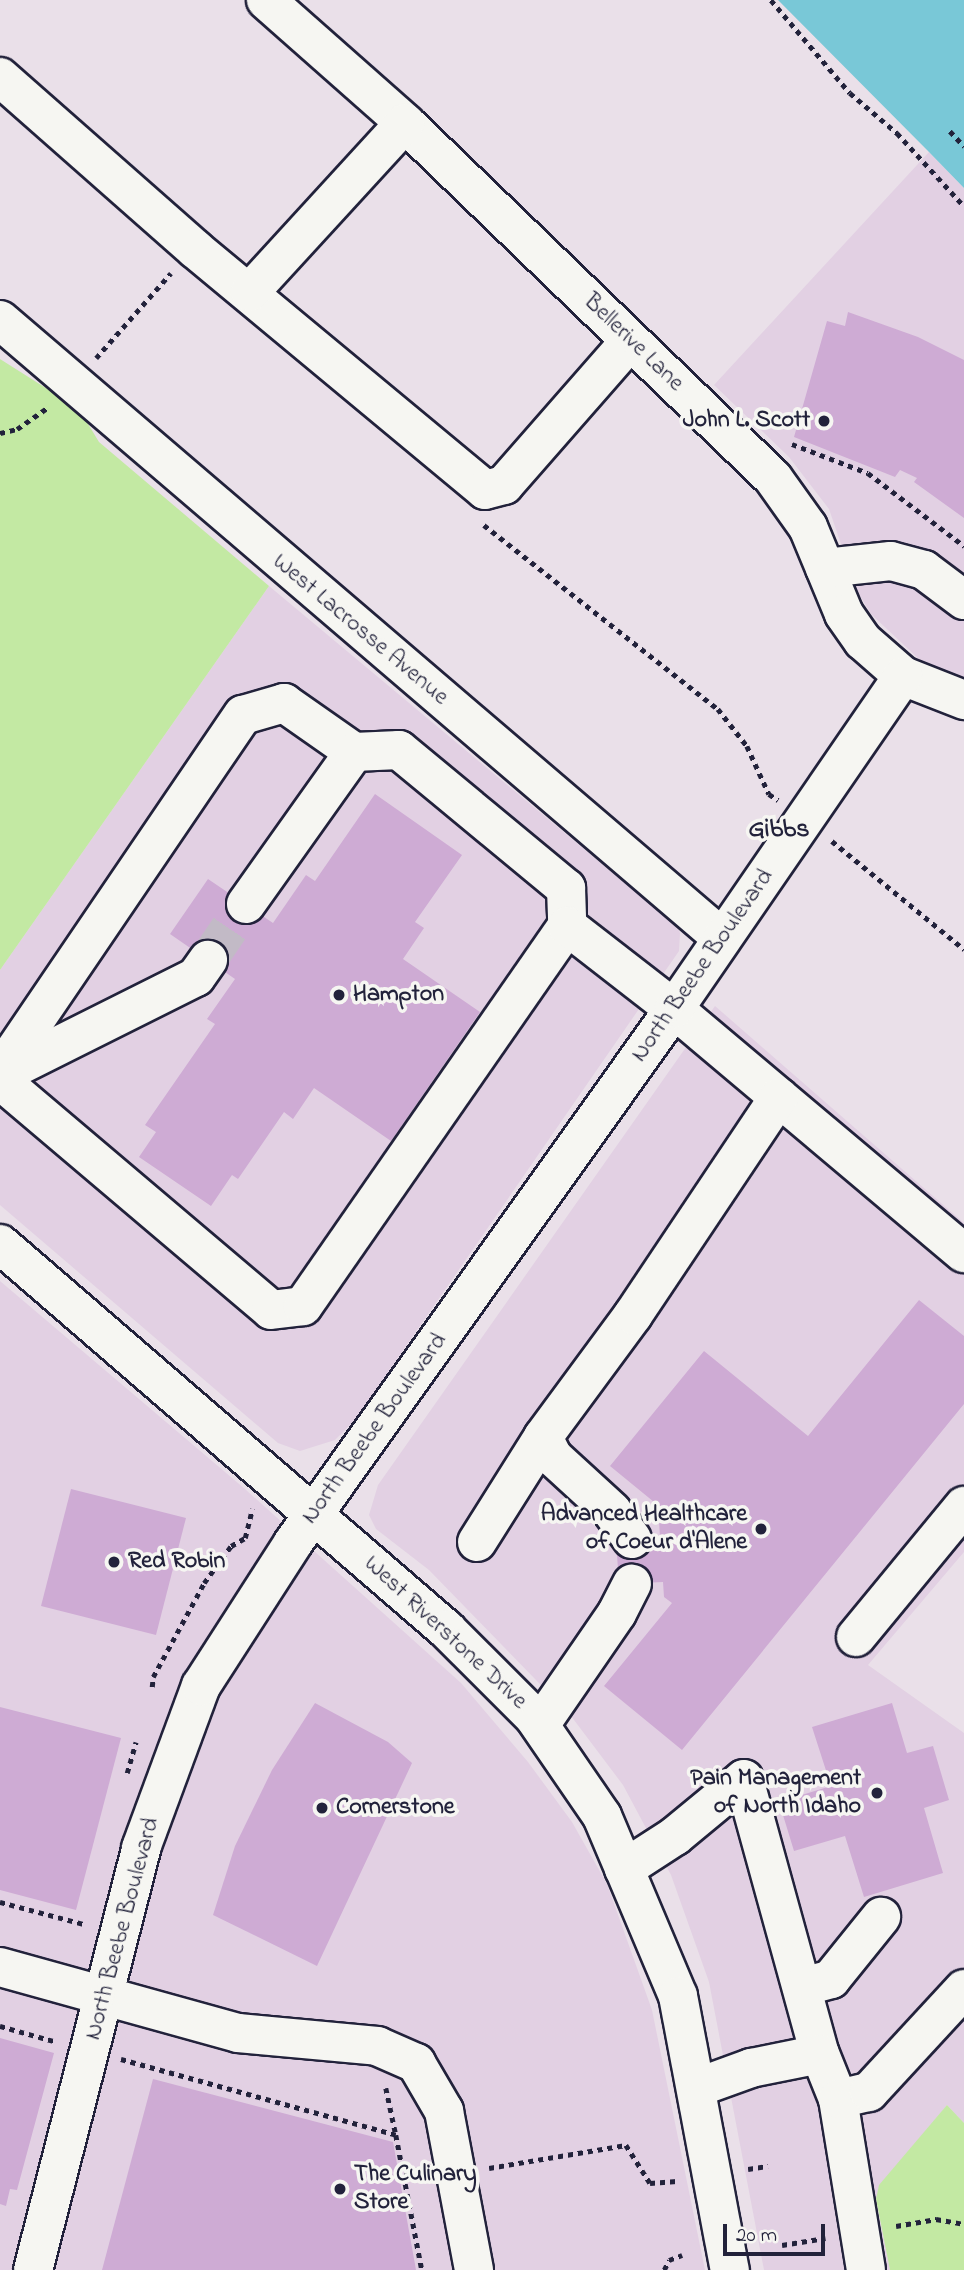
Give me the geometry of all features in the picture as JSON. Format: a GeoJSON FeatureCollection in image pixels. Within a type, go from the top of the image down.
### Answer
{"type":"FeatureCollection","features":[{"type":"Feature","properties":{"kind":"street","name":"Bellerive Lane"},"geometry":{"type":"LineString","coordinates":[[266,0],[405,123],[779,485],[808,527],[848,621],[903,676],[964,700]]}},
{"type":"Feature","properties":{"kind":"street"},"geometry":{"type":"LineString","coordinates":[[0,77],[485,489],[504,485],[630,341]]}},
{"type":"Feature","properties":{"kind":"street"},"geometry":{"type":"LineString","coordinates":[[250,292],[405,123]]}},
{"type":"Feature","properties":{"kind":"street","name":"West Lacrosse Avenue"},"geometry":{"type":"LineString","coordinates":[[0,320],[722,938]]}},
{"type":"Feature","properties":{"kind":"street"},"geometry":{"type":"LineString","coordinates":[[825,568],[891,561],[924,570],[964,600]]}},
{"type":"Feature","properties":{"kind":"street","name":"North Beebe Boulevard"},"geometry":{"type":"LineString","coordinates":[[33,2270],[141,1848],[194,1701],[232,1632],[674,1009],[903,676]]}},
{"type":"Feature","properties":{"kind":"street"},"geometry":{"type":"LineString","coordinates":[[285,703],[354,751],[399,750],[566,888],[567,926],[303,1306],[271,1310],[0,1075],[243,715],[285,703]]}},
{"type":"Feature","properties":{"kind":"street"},"geometry":{"type":"LineString","coordinates":[[246,904],[354,751]]}},
{"type":"Feature","properties":{"kind":"street"},"geometry":{"type":"LineString","coordinates":[[567,926],[674,1009],[964,1253]]}},
{"type":"Feature","properties":{"kind":"street"},"geometry":{"type":"LineString","coordinates":[[0,1075],[196,977],[208,960]]}},
{"type":"Feature","properties":{"kind":"street"},"geometry":{"type":"LineString","coordinates":[[477,1542],[543,1437],[633,1315],[779,1097]]}},
{"type":"Feature","properties":{"kind":"street","name":"West Riverstone Drive"},"geometry":{"type":"LineString","coordinates":[[0,1244],[447,1630],[540,1725],[602,1816],[678,1996],[730,2270]]}},
{"type":"Feature","properties":{"kind":"street"},"geometry":{"type":"LineString","coordinates":[[543,1437],[553,1457],[612,1511],[632,1539]]}},
{"type":"Feature","properties":{"kind":"street"},"geometry":{"type":"LineString","coordinates":[[856,1637],[964,1506]]}},
{"type":"Feature","properties":{"kind":"street"},"geometry":{"type":"LineString","coordinates":[[540,1725],[617,1613],[632,1584]]}},
{"type":"Feature","properties":{"kind":"street"},"geometry":{"type":"LineString","coordinates":[[624,1869],[675,1836],[744,1779],[820,2054],[838,2099],[866,2270]]}},
{"type":"Feature","properties":{"kind":"street"},"geometry":{"type":"LineString","coordinates":[[802,1987],[831,1979],[881,1917]]}},
{"type":"Feature","properties":{"kind":"street"},"geometry":{"type":"LineString","coordinates":[[0,1967],[238,2034],[391,2049],[416,2063],[432,2083],[444,2111],[474,2270]]}},
{"type":"Feature","properties":{"kind":"street"},"geometry":{"type":"LineString","coordinates":[[838,2099],[869,2092],[964,1989]]}},
{"type":"Feature","properties":{"kind":"street"},"geometry":{"type":"LineString","coordinates":[[696,2088],[751,2068],[820,2054]]}},
{"type":"Feature","properties":{"kind":"path"},"geometry":{"type":"LineString","coordinates":[[771,0],[850,93],[897,133],[964,206]]}},
{"type":"Feature","properties":{"kind":"path"},"geometry":{"type":"LineString","coordinates":[[950,131],[964,146]]}},
{"type":"Feature","properties":{"kind":"path"},"geometry":{"type":"LineString","coordinates":[[787,442],[868,473],[964,546]]}},
{"type":"Feature","properties":{"kind":"path"},"geometry":{"type":"LineString","coordinates":[[839,846],[964,949]]}},
{"type":"Feature","properties":{"kind":"path"},"geometry":{"type":"LineString","coordinates":[[152,1687],[153,1677],[204,1583],[231,1546],[245,1538],[252,1504]]}},
{"type":"Feature","properties":{"kind":"path"},"geometry":{"type":"LineString","coordinates":[[125,1782],[136,1742]]}},
{"type":"Feature","properties":{"kind":"path"},"geometry":{"type":"LineString","coordinates":[[0,1902],[86,1925],[89,1912]]}},
{"type":"Feature","properties":{"kind":"path"},"geometry":{"type":"LineString","coordinates":[[118,2072],[121,2059],[396,2135],[422,2270]]}},
{"type":"Feature","properties":{"kind":"path"},"geometry":{"type":"LineString","coordinates":[[404,2172],[422,2169],[436,2178],[613,2144],[626,2145],[634,2153],[643,2176],[650,2183],[768,2166]]}},
{"type":"Feature","properties":{"kind":"path"},"geometry":{"type":"LineString","coordinates":[[664,2270],[669,2260],[682,2255]]}},
{"type":"Feature","properties":{"kind":"shaded area"},"geometry":{"type":"Polygon","coordinates":[[[929,152],[964,188],[964,679],[922,662],[871,614],[857,591],[829,509],[789,457],[714,385],[929,152]]]}},
{"type":"Feature","properties":{"kind":"shaded area"},"geometry":{"type":"Polygon","coordinates":[[[269,586],[627,885],[675,919],[680,933],[679,951],[355,1420],[335,1440],[300,1451],[278,1443],[0,1205],[0,970],[269,586]]]}},
{"type":"Feature","properties":{"kind":"shaded area"},"geometry":{"type":"Polygon","coordinates":[[[715,1006],[964,1223],[964,1552],[868,1665],[964,1733],[964,2123],[947,2105],[876,2199],[890,2270],[764,2270],[709,1982],[671,1875],[623,1785],[571,1716],[429,1570],[376,1529],[369,1515],[378,1485],[715,1006]]]}},
{"type":"Feature","properties":{"kind":"shaded area"},"geometry":{"type":"Polygon","coordinates":[[[0,1281],[245,1489],[461,1683],[528,1762],[572,1822],[607,1884],[652,2010],[705,2270],[0,2270],[0,1281]]]}},
{"type":"Feature","properties":{"kind":"green space"},"geometry":{"type":"Polygon","coordinates":[[[0,359],[79,409],[99,442],[269,586],[0,970],[0,359]]]}},
{"type":"Feature","properties":{"kind":"green space"},"geometry":{"type":"Polygon","coordinates":[[[947,2105],[964,2123],[964,2270],[890,2270],[876,2199],[879,2185],[947,2105]]]}},
{"type":"Feature","properties":{"kind":"water"},"geometry":{"type":"Polygon","coordinates":[[[778,0],[964,0],[964,188],[929,152],[778,0]]]}},
{"type":"Feature","properties":{"kind":"building"},"geometry":{"type":"Polygon","coordinates":[[[848,312],[918,337],[964,360],[964,518],[914,482],[917,478],[900,470],[895,477],[794,437],[827,321],[845,326],[848,312]]]}},
{"type":"Feature","properties":{"kind":"building","name":"Hampton"},"geometry":{"type":"Polygon","coordinates":[[[375,794],[462,855],[415,922],[424,928],[403,959],[480,1012],[391,1141],[314,1088],[293,1119],[284,1112],[238,1179],[232,1175],[211,1206],[139,1157],[156,1132],[145,1125],[215,1024],[207,1019],[235,979],[170,934],[208,879],[273,923],[306,875],[315,881],[375,794]]]}},
{"type":"Feature","properties":{"kind":"building","name":"Advanced Healthcare of Coeur d'Alene"},"geometry":{"type":"Polygon","coordinates":[[[919,1300],[964,1336],[964,1404],[682,1750],[604,1686],[672,1603],[664,1597],[663,1582],[619,1584],[616,1540],[660,1537],[659,1521],[676,1520],[610,1466],[704,1351],[808,1436],[919,1300]]]}},
{"type":"Feature","properties":{"kind":"building","name":"Red Robin"},"geometry":{"type":"Polygon","coordinates":[[[71,1489],[186,1518],[156,1635],[41,1606],[71,1489]]]}},
{"type":"Feature","properties":{"kind":"building","name":"Cornerstone"},"geometry":{"type":"Polygon","coordinates":[[[315,1703],[388,1742],[412,1763],[317,1966],[213,1915],[235,1846],[272,1770],[315,1703]]]}},
{"type":"Feature","properties":{"kind":"building","name":"Pain Management of North Idaho"},"geometry":{"type":"Polygon","coordinates":[[[892,1703],[907,1753],[933,1746],[949,1800],[924,1808],[943,1873],[864,1897],[845,1836],[794,1851],[779,1802],[831,1786],[812,1727],[892,1703]]]}},
{"type":"Feature","properties":{"kind":"building"},"geometry":{"type":"Polygon","coordinates":[[[0,1707],[121,1738],[76,1910],[0,1890],[0,1707]]]}},
{"type":"Feature","properties":{"kind":"building"},"geometry":{"type":"Polygon","coordinates":[[[0,2038],[54,2053],[17,2190],[10,2189],[6,2206],[0,2204],[0,2038]]]}},
{"type":"Feature","properties":{"kind":"building"},"geometry":{"type":"Polygon","coordinates":[[[153,2079],[393,2142],[416,2270],[102,2270],[153,2079]]]}},
{"type":"Feature","properties":{"kind":"tunnel"},"geometry":{"type":"LineString","coordinates":[[208,960],[246,904]]}},
{"type":"Feature","properties":{"kind":"place","name":"John L. Scott"},"geometry":{"type":"Point","coordinates":[824,421]}},
{"type":"Feature","properties":{"kind":"place","name":"Hampton"},"geometry":{"type":"Point","coordinates":[339,995]}},
{"type":"Feature","properties":{"kind":"place","name":"Advanced Healthcare of Coeur d'Alene"},"geometry":{"type":"Point","coordinates":[761,1529]}},
{"type":"Feature","properties":{"kind":"place","name":"Red Robin"},"geometry":{"type":"Point","coordinates":[114,1562]}},
{"type":"Feature","properties":{"kind":"place","name":"Pain Management of North Idaho"},"geometry":{"type":"Point","coordinates":[877,1793]}},
{"type":"Feature","properties":{"kind":"place","name":"Cornerstone"},"geometry":{"type":"Point","coordinates":[322,1808]}},
{"type":"Feature","properties":{"kind":"place","name":"The Culinary Store"},"geometry":{"type":"Point","coordinates":[340,2189]}},
{"type":"Feature","properties":{"kind":"district","name":"Gibbs"},"geometry":{"type":"Point","coordinates":[779,831]}}]}
